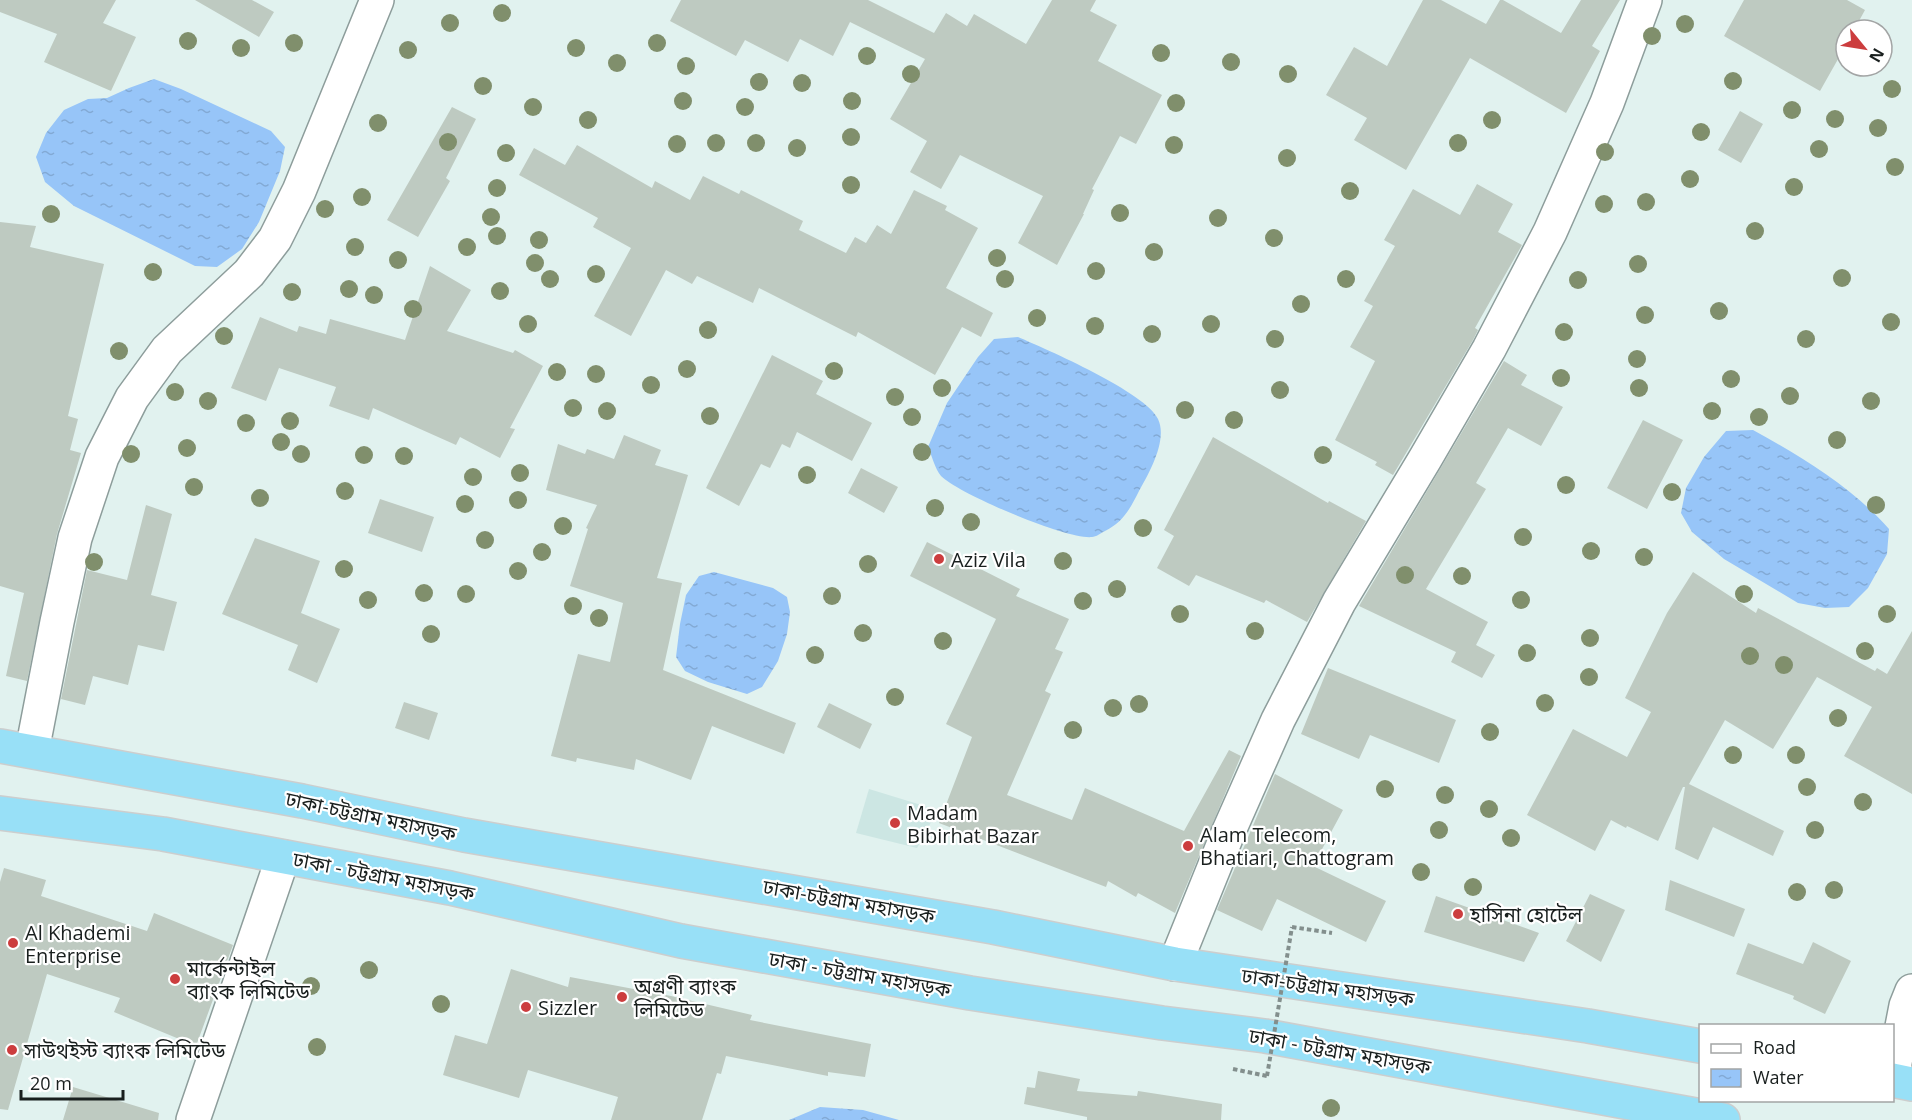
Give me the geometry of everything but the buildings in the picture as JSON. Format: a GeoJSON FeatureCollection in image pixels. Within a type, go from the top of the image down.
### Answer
{"type":"FeatureCollection","features":[{"type":"Feature","properties":{"kind":"highway","name":"ঢাকা-চট্টগ্রাম মহাসড়ক"},"geometry":{"type":"LineString","coordinates":[[0,746],[302,801],[464,834],[993,927],[1175,964],[1588,1026],[1699,1046]]}},
{"type":"Feature","properties":{"kind":"highway","name":"ঢাকা - চট্টগ্রাম মহাসড়ক"},"geometry":{"type":"LineString","coordinates":[[0,813],[163,834],[450,888],[681,941],[970,993],[1162,1023],[1265,1036],[1724,1120]]}},
{"type":"Feature","properties":{"kind":"highway"},"geometry":{"type":"LineString","coordinates":[[1894,1079],[1912,1084]]}},
{"type":"Feature","properties":{"kind":"street"},"geometry":{"type":"LineString","coordinates":[[32,752],[75,538],[102,457],[132,398],[167,350],[249,273],[275,239],[299,190],[377,0]]}},
{"type":"Feature","properties":{"kind":"street"},"geometry":{"type":"LineString","coordinates":[[1175,964],[1228,833],[1269,740],[1334,612],[1489,349],[1550,232],[1607,103],[1645,0]]}},
{"type":"Feature","properties":{"kind":"street"},"geometry":{"type":"LineString","coordinates":[[193,1120],[283,857]]}},
{"type":"Feature","properties":{"kind":"street"},"geometry":{"type":"LineString","coordinates":[[1894,1073],[1906,1006],[1912,991]]}},
{"type":"Feature","properties":{"kind":"path"},"geometry":{"type":"LineString","coordinates":[[1225,1067],[1267,1076],[1292,927],[1332,933]]}},
{"type":"Feature","properties":{"kind":"shaded area","name":"Madam Bibirhat Bazar"},"geometry":{"type":"Polygon","coordinates":[[[869,789],[931,808],[936,813],[917,848],[856,833],[869,789]]]}},
{"type":"Feature","properties":{"kind":"water"},"geometry":{"type":"Polygon","coordinates":[[[154,79],[181,89],[271,131],[285,147],[280,171],[259,222],[242,249],[217,267],[195,266],[74,206],[45,182],[36,157],[46,133],[64,110],[88,99],[107,98],[154,79]]]}},
{"type":"Feature","properties":{"kind":"water"},"geometry":{"type":"Polygon","coordinates":[[[1018,337],[1072,361],[1116,385],[1150,409],[1158,419],[1161,437],[1159,446],[1136,498],[1121,519],[1095,536],[1079,536],[1038,524],[969,494],[941,476],[928,447],[947,403],[978,357],[994,339],[1018,337]]]}},
{"type":"Feature","properties":{"kind":"water"},"geometry":{"type":"Polygon","coordinates":[[[1753,430],[1808,462],[1843,486],[1889,529],[1887,554],[1868,588],[1849,607],[1825,608],[1798,603],[1724,559],[1692,532],[1681,513],[1686,488],[1704,457],[1726,431],[1753,430]]]}},
{"type":"Feature","properties":{"kind":"water"},"geometry":{"type":"Polygon","coordinates":[[[714,572],[773,588],[787,597],[790,612],[787,634],[778,661],[762,687],[747,694],[708,682],[685,671],[676,657],[686,595],[699,576],[714,572]]]}},
{"type":"Feature","properties":{"kind":"water"},"geometry":{"type":"Polygon","coordinates":[[[820,1107],[863,1110],[899,1120],[789,1120],[820,1107]]]}},
{"type":"Feature","properties":{"kind":"place","name":"Aziz Vila"},"geometry":{"type":"Point","coordinates":[939,559]}},
{"type":"Feature","properties":{"kind":"place","name":"Madam Bibirhat Bazar"},"geometry":{"type":"Point","coordinates":[895,823]}},
{"type":"Feature","properties":{"kind":"place","name":"Alam Telecom, Bhatiari, Chattogram"},"geometry":{"type":"Point","coordinates":[1188,846]}},
{"type":"Feature","properties":{"kind":"place","name":"হাসিনা হোটেল"},"geometry":{"type":"Point","coordinates":[1458,914]}},
{"type":"Feature","properties":{"kind":"place","name":"Al Khademi Enterprise"},"geometry":{"type":"Point","coordinates":[13,943]}},
{"type":"Feature","properties":{"kind":"place","name":"মার্কেন্টাইল ব্যাংক লিমিটেড"},"geometry":{"type":"Point","coordinates":[175,979]}},
{"type":"Feature","properties":{"kind":"place","name":"অগ্রণী ব্যাংক লিমিটেড"},"geometry":{"type":"Point","coordinates":[622,997]}},
{"type":"Feature","properties":{"kind":"place","name":"Sizzler"},"geometry":{"type":"Point","coordinates":[526,1007]}},
{"type":"Feature","properties":{"kind":"place","name":"সাউথইস্ট ব্যাংক লিমিটেড"},"geometry":{"type":"Point","coordinates":[12,1050]}}]}
